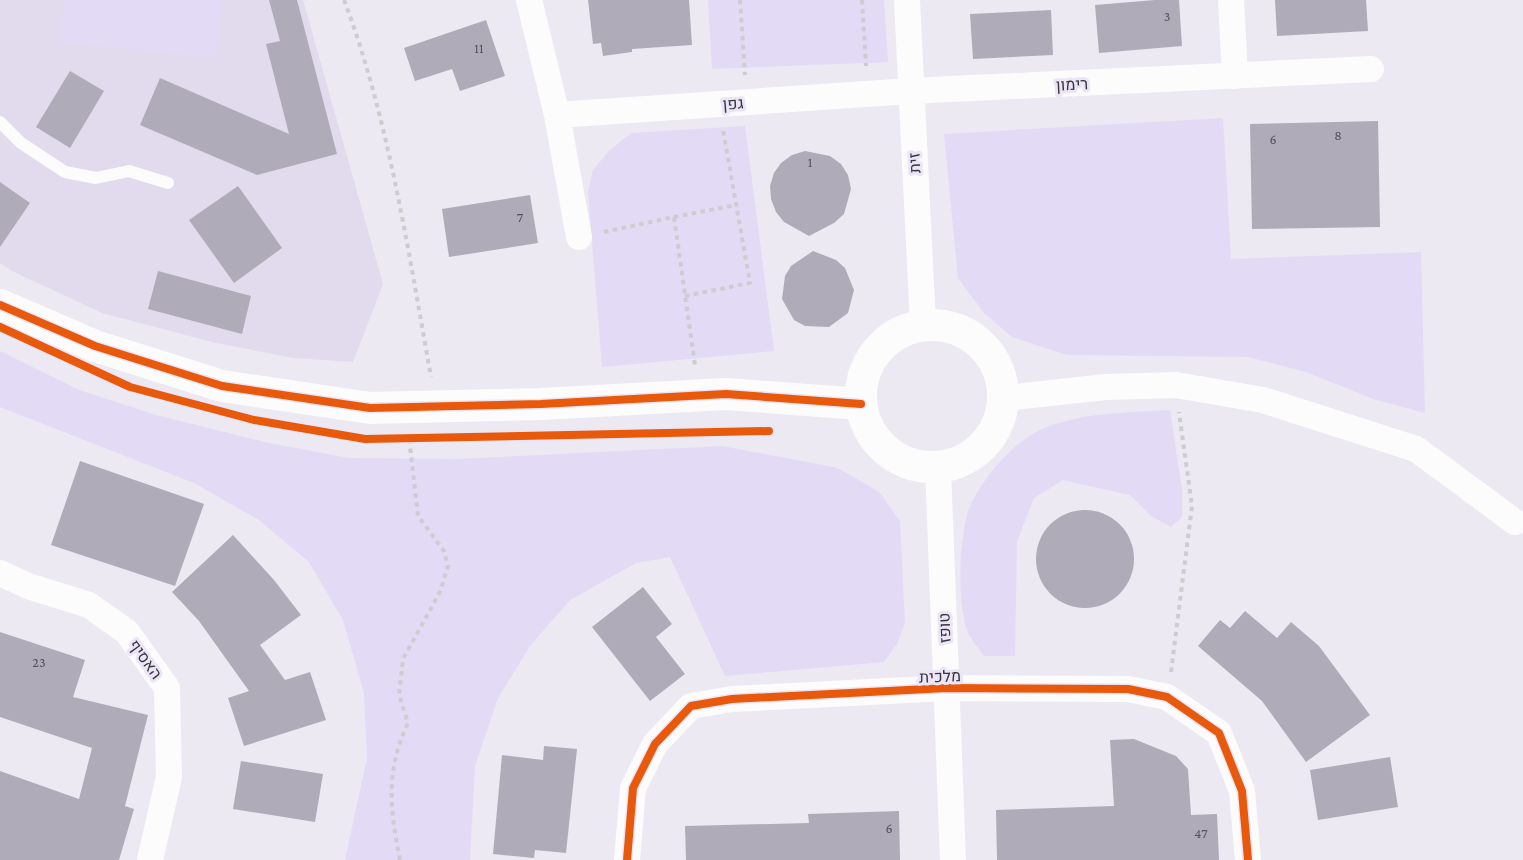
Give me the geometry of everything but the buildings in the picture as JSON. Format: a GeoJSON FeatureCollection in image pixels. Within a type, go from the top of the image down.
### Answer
{"type":"FeatureCollection","features":[{"type":"Feature","properties":{"kind":"street"},"geometry":{"type":"LineString","coordinates":[[529,0],[557,115],[579,237]]}},
{"type":"Feature","properties":{"kind":"street","name":"זית"},"geometry":{"type":"LineString","coordinates":[[907,0],[923,325]]}},
{"type":"Feature","properties":{"kind":"street"},"geometry":{"type":"LineString","coordinates":[[1231,0],[1235,76]]}},
{"type":"Feature","properties":{"kind":"street","name":"רימון"},"geometry":{"type":"LineString","coordinates":[[910,91],[1371,69]]}},
{"type":"Feature","properties":{"kind":"street","name":"גפן"},"geometry":{"type":"LineString","coordinates":[[557,115],[910,91]]}},
{"type":"Feature","properties":{"kind":"street"},"geometry":{"type":"LineString","coordinates":[[0,305],[95,346],[222,386],[369,408],[726,394],[861,404]]}},
{"type":"Feature","properties":{"kind":"street"},"geometry":{"type":"LineString","coordinates":[[923,325],[954,328],[978,341],[994,361],[1004,398],[999,421],[988,442],[972,456],[938,468],[908,464],[885,450],[868,428],[861,404],[866,369],[876,351],[897,334],[923,325]]}},
{"type":"Feature","properties":{"kind":"street"},"geometry":{"type":"LineString","coordinates":[[1004,398],[1106,387],[1176,386],[1263,400],[1416,449],[1515,522]]}},
{"type":"Feature","properties":{"kind":"street","name":"טופז"},"geometry":{"type":"LineString","coordinates":[[938,468],[953,860]]}},
{"type":"Feature","properties":{"kind":"street","name":"האסיף"},"geometry":{"type":"LineString","coordinates":[[0,573],[28,586],[89,605],[127,632],[167,688],[169,777],[150,860]]}},
{"type":"Feature","properties":{"kind":"street","name":"מלכית"},"geometry":{"type":"LineString","coordinates":[[627,860],[633,788],[655,744],[691,706],[732,699],[947,688],[1128,689],[1167,696],[1219,733],[1242,790],[1248,860]]}},
{"type":"Feature","properties":{"kind":"lane"},"geometry":{"type":"LineString","coordinates":[[0,122],[21,143],[65,172],[96,178],[129,171],[168,183]]}},
{"type":"Feature","properties":{"kind":"path"},"geometry":{"type":"LineString","coordinates":[[344,0],[360,42],[388,160],[422,407],[418,516],[444,551],[448,566],[440,592],[403,659],[399,695],[408,723],[400,740],[392,777],[391,810],[400,860]]}},
{"type":"Feature","properties":{"kind":"path"},"geometry":{"type":"LineString","coordinates":[[740,0],[747,103]]}},
{"type":"Feature","properties":{"kind":"path"},"geometry":{"type":"LineString","coordinates":[[862,0],[868,94]]}},
{"type":"Feature","properties":{"kind":"path"},"geometry":{"type":"LineString","coordinates":[[685,296],[750,283],[719,104]]}},
{"type":"Feature","properties":{"kind":"path"},"geometry":{"type":"LineString","coordinates":[[579,237],[736,205]]}},
{"type":"Feature","properties":{"kind":"path"},"geometry":{"type":"LineString","coordinates":[[674,217],[699,395]]}},
{"type":"Feature","properties":{"kind":"path"},"geometry":{"type":"LineString","coordinates":[[1167,696],[1192,506],[1176,386]]}},
{"type":"Feature","properties":{"kind":"shaded area"},"geometry":{"type":"Polygon","coordinates":[[[0,0],[303,0],[383,284],[353,362],[293,358],[212,342],[102,313],[12,271],[0,263],[0,0]]]}},
{"type":"Feature","properties":{"kind":"shaded area"},"geometry":{"type":"Polygon","coordinates":[[[64,0],[221,0],[216,58],[60,42],[64,0]]]}},
{"type":"Feature","properties":{"kind":"shaded area"},"geometry":{"type":"Polygon","coordinates":[[[708,0],[884,0],[888,62],[712,69],[708,0]]]}},
{"type":"Feature","properties":{"kind":"shaded area"},"geometry":{"type":"Polygon","coordinates":[[[1223,118],[1231,259],[1421,252],[1425,413],[1376,400],[1306,372],[1248,357],[1067,355],[1012,337],[984,313],[958,278],[944,134],[1223,118]]]}},
{"type":"Feature","properties":{"kind":"shaded area"},"geometry":{"type":"Polygon","coordinates":[[[745,126],[774,351],[602,367],[588,191],[593,170],[609,151],[631,133],[745,126]]]}},
{"type":"Feature","properties":{"kind":"shaded area"},"geometry":{"type":"Polygon","coordinates":[[[0,351],[79,390],[156,415],[269,443],[349,458],[457,459],[722,446],[838,468],[879,492],[900,521],[905,623],[897,644],[884,662],[725,676],[670,557],[636,563],[570,600],[530,646],[498,698],[475,766],[470,860],[345,860],[367,758],[364,693],[343,620],[309,562],[259,520],[194,483],[0,407],[0,351]]]}},
{"type":"Feature","properties":{"kind":"shaded area"},"geometry":{"type":"Polygon","coordinates":[[[1170,410],[1182,489],[1182,517],[1171,527],[1151,516],[1130,495],[1063,480],[1034,498],[1017,541],[1015,656],[984,656],[973,642],[964,621],[960,574],[967,515],[986,479],[1018,444],[1040,430],[1056,424],[1104,414],[1170,410]]]}},
{"type":"Feature","properties":{"kind":"cycle path"},"geometry":{"type":"LineString","coordinates":[[0,305],[95,346],[222,386],[370,408],[541,404],[726,394],[861,404]]}},
{"type":"Feature","properties":{"kind":"cycle path"},"geometry":{"type":"LineString","coordinates":[[0,327],[130,387],[254,420],[365,439],[769,431]]}},
{"type":"Feature","properties":{"kind":"cycle path"},"geometry":{"type":"LineString","coordinates":[[627,860],[633,788],[655,744],[691,706],[732,699],[947,688],[1128,689],[1167,697],[1219,733],[1242,791],[1248,860]]}}]}
